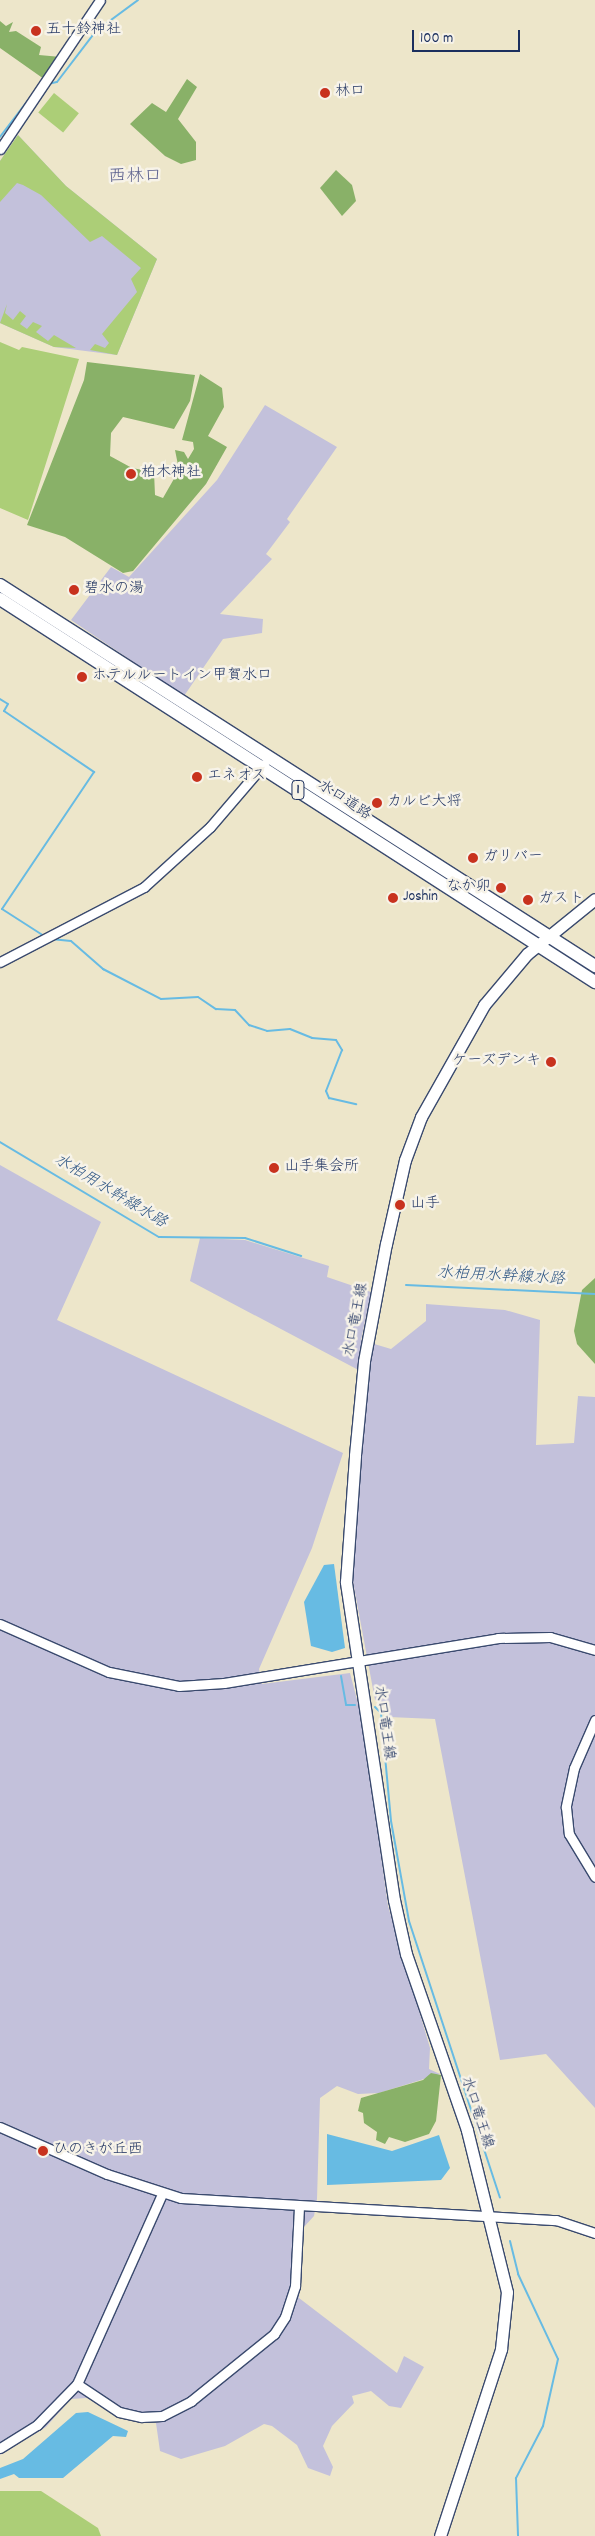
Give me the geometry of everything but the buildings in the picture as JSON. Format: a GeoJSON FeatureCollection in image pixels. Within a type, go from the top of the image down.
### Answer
{"type":"FeatureCollection","features":[{"type":"Feature","properties":{"kind":"highway","name":"水口道路"},"geometry":{"type":"LineString","coordinates":[[0,585],[273,758],[595,966]]}},
{"type":"Feature","properties":{"kind":"highway","name":"水口道路"},"geometry":{"type":"LineString","coordinates":[[0,599],[595,982]]}},
{"type":"Feature","properties":{"kind":"main road","name":"水口竜王線"},"geometry":{"type":"LineString","coordinates":[[440,2536],[505,2334],[507,2292],[490,2216],[467,2130],[400,1928],[360,1661],[346,1582],[348,1532],[364,1361],[398,1187],[421,1117],[462,1038],[484,1005],[538,946],[595,899]]}},
{"type":"Feature","properties":{"kind":"street"},"geometry":{"type":"LineString","coordinates":[[0,150],[100,0]]}},
{"type":"Feature","properties":{"kind":"street"},"geometry":{"type":"LineString","coordinates":[[0,962],[144,887],[210,827],[262,766],[273,758]]}},
{"type":"Feature","properties":{"kind":"street"},"geometry":{"type":"LineString","coordinates":[[0,1624],[109,1672],[157,1684],[199,1686],[519,1636],[563,1639],[595,1650]]}},
{"type":"Feature","properties":{"kind":"street"},"geometry":{"type":"LineString","coordinates":[[595,1720],[574,1768],[566,1807],[569,1834],[595,1877]]}},
{"type":"Feature","properties":{"kind":"street"},"geometry":{"type":"LineString","coordinates":[[0,2127],[162,2194],[299,2208],[556,2220],[595,2233]]}},
{"type":"Feature","properties":{"kind":"street"},"geometry":{"type":"LineString","coordinates":[[0,2448],[37,2425],[76,2384],[162,2194]]}},
{"type":"Feature","properties":{"kind":"street"},"geometry":{"type":"LineString","coordinates":[[76,2384],[119,2412],[141,2417],[162,2416],[191,2401],[274,2334],[285,2317],[295,2286],[299,2208]]}},
{"type":"Feature","properties":{"kind":"shaded area"},"geometry":{"type":"Polygon","coordinates":[[[18,135],[66,186],[157,259],[117,355],[54,347],[0,323],[0,161],[18,135]]]}},
{"type":"Feature","properties":{"kind":"shaded area"},"geometry":{"type":"Polygon","coordinates":[[[265,405],[337,447],[287,519],[290,522],[266,554],[272,559],[220,614],[263,619],[262,633],[223,639],[184,696],[71,620],[111,567],[129,577],[217,480],[265,405]]]}},
{"type":"Feature","properties":{"kind":"shaded area"},"geometry":{"type":"Polygon","coordinates":[[[0,1165],[101,1222],[57,1320],[343,1453],[312,1548],[259,1669],[262,1684],[350,1673],[362,1719],[388,1906],[430,2048],[429,2069],[440,2074],[379,2093],[358,2094],[337,2086],[320,2098],[317,2199],[314,2216],[303,2228],[299,2298],[397,2373],[404,2356],[424,2367],[401,2408],[389,2406],[371,2391],[352,2396],[354,2403],[332,2426],[323,2446],[333,2467],[330,2476],[308,2468],[297,2445],[272,2426],[264,2424],[225,2446],[181,2459],[160,2451],[156,2423],[118,2416],[87,2398],[71,2399],[46,2427],[0,2455],[0,1165]]]}},
{"type":"Feature","properties":{"kind":"shaded area"},"geometry":{"type":"Polygon","coordinates":[[[200,1238],[245,1240],[329,1266],[327,1277],[371,1292],[361,1340],[391,1349],[426,1321],[426,1304],[505,1310],[540,1320],[536,1445],[574,1443],[578,1396],[595,1397],[595,2108],[546,2054],[500,2060],[435,1719],[389,1717],[386,1705],[375,1700],[352,1576],[366,1374],[190,1281],[200,1238]]]}},
{"type":"Feature","properties":{"kind":"green space"},"geometry":{"type":"Polygon","coordinates":[[[0,21],[6,26],[13,22],[9,32],[16,31],[41,47],[39,55],[61,57],[44,79],[0,48],[0,21]]]}},
{"type":"Feature","properties":{"kind":"green space"},"geometry":{"type":"Polygon","coordinates":[[[187,79],[197,87],[178,119],[196,142],[196,160],[181,164],[165,156],[130,124],[152,103],[166,112],[187,79]]]}},
{"type":"Feature","properties":{"kind":"green space"},"geometry":{"type":"Polygon","coordinates":[[[54,93],[79,113],[63,133],[38,112],[54,93]]]}},
{"type":"Feature","properties":{"kind":"green space"},"geometry":{"type":"Polygon","coordinates":[[[18,135],[66,186],[157,259],[117,355],[90,350],[95,344],[105,348],[109,343],[102,334],[137,292],[131,279],[141,268],[102,236],[90,242],[41,195],[23,185],[17,183],[0,202],[0,161],[18,135]]]}},
{"type":"Feature","properties":{"kind":"green space"},"geometry":{"type":"Polygon","coordinates":[[[336,170],[352,185],[356,201],[342,216],[320,188],[336,170]]]}},
{"type":"Feature","properties":{"kind":"green space"},"geometry":{"type":"Polygon","coordinates":[[[7,304],[5,313],[13,320],[20,311],[26,316],[20,324],[27,329],[33,322],[42,326],[36,332],[48,341],[54,335],[76,348],[54,347],[0,323],[7,304]]]}},
{"type":"Feature","properties":{"kind":"green space"},"geometry":{"type":"Polygon","coordinates":[[[0,342],[19,350],[22,347],[79,359],[28,520],[0,508],[0,342]]]}},
{"type":"Feature","properties":{"kind":"green space","name":"柏木神社"},"geometry":{"type":"Polygon","coordinates":[[[87,362],[195,375],[190,401],[174,429],[123,417],[111,433],[110,456],[132,468],[154,472],[155,495],[163,498],[179,470],[175,450],[184,452],[188,459],[194,449],[193,442],[182,440],[200,374],[222,388],[224,407],[208,436],[227,447],[206,484],[133,571],[123,573],[65,537],[27,525],[84,380],[87,362]]]}},
{"type":"Feature","properties":{"kind":"green space"},"geometry":{"type":"Polygon","coordinates":[[[595,1278],[595,1364],[577,1344],[574,1331],[582,1290],[595,1278]]]}},
{"type":"Feature","properties":{"kind":"green space"},"geometry":{"type":"Polygon","coordinates":[[[431,2073],[441,2075],[436,2121],[429,2134],[405,2142],[389,2137],[385,2144],[376,2140],[377,2132],[364,2123],[363,2113],[358,2111],[361,2098],[423,2080],[431,2073]]]}},
{"type":"Feature","properties":{"kind":"green space"},"geometry":{"type":"Polygon","coordinates":[[[0,2491],[41,2491],[98,2528],[101,2536],[0,2536],[0,2491]]]}},
{"type":"Feature","properties":{"kind":"water"},"geometry":{"type":"Polygon","coordinates":[[[334,1564],[345,1648],[332,1652],[311,1646],[304,1602],[324,1565],[334,1564]]]}},
{"type":"Feature","properties":{"kind":"water"},"geometry":{"type":"Polygon","coordinates":[[[327,2134],[392,2151],[439,2135],[450,2168],[441,2180],[327,2185],[327,2134]]]}},
{"type":"Feature","properties":{"kind":"water"},"geometry":{"type":"Polygon","coordinates":[[[88,2412],[128,2431],[126,2437],[113,2436],[63,2478],[19,2478],[14,2474],[0,2479],[0,2468],[23,2459],[76,2413],[88,2412]]]}},
{"type":"Feature","properties":{"kind":"waterway"},"geometry":{"type":"LineString","coordinates":[[48,84],[57,82],[96,31],[138,0]]}},
{"type":"Feature","properties":{"kind":"waterway"},"geometry":{"type":"LineString","coordinates":[[0,137],[39,86]]}},
{"type":"Feature","properties":{"kind":"waterway"},"geometry":{"type":"LineString","coordinates":[[0,699],[8,704],[4,711],[94,772],[2,909],[44,936]]}},
{"type":"Feature","properties":{"kind":"waterway"},"geometry":{"type":"LineString","coordinates":[[51,939],[71,941],[103,969],[161,999],[198,997],[216,1009],[235,1010],[249,1025],[267,1031],[290,1029],[312,1038],[336,1040],[342,1050],[326,1091],[329,1098],[356,1104]]}},
{"type":"Feature","properties":{"kind":"waterway","name":"水柏用水幹線水路"},"geometry":{"type":"LineString","coordinates":[[0,1142],[159,1237],[245,1238],[301,1256]]}},
{"type":"Feature","properties":{"kind":"waterway","name":"水柏用水幹線水路"},"geometry":{"type":"LineString","coordinates":[[406,1285],[595,1294]]}},
{"type":"Feature","properties":{"kind":"waterway"},"geometry":{"type":"LineString","coordinates":[[341,1676],[346,1705],[355,1705]]}},
{"type":"Feature","properties":{"kind":"waterway"},"geometry":{"type":"LineString","coordinates":[[375,1707],[381,1713],[391,1821],[409,1921],[500,2197]]}},
{"type":"Feature","properties":{"kind":"waterway"},"geometry":{"type":"LineString","coordinates":[[510,2241],[518,2274],[558,2359],[543,2426],[516,2478],[518,2536]]}},
{"type":"Feature","properties":{"kind":"place","name":"五十鈴神社"},"geometry":{"type":"Point","coordinates":[36,31]}},
{"type":"Feature","properties":{"kind":"place","name":"林口"},"geometry":{"type":"Point","coordinates":[325,93]}},
{"type":"Feature","properties":{"kind":"place","name":"柏木神社"},"geometry":{"type":"Point","coordinates":[131,474]}},
{"type":"Feature","properties":{"kind":"place","name":"碧水の湯"},"geometry":{"type":"Point","coordinates":[74,590]}},
{"type":"Feature","properties":{"kind":"place","name":"ホテルルートイン甲賀水口"},"geometry":{"type":"Point","coordinates":[82,677]}},
{"type":"Feature","properties":{"kind":"place","name":"エネオス"},"geometry":{"type":"Point","coordinates":[197,777]}},
{"type":"Feature","properties":{"kind":"place","name":"カルビ大将"},"geometry":{"type":"Point","coordinates":[377,803]}},
{"type":"Feature","properties":{"kind":"place","name":"ガリバー"},"geometry":{"type":"Point","coordinates":[473,858]}},
{"type":"Feature","properties":{"kind":"place","name":"なか卯"},"geometry":{"type":"Point","coordinates":[501,888]}},
{"type":"Feature","properties":{"kind":"place","name":"Joshin"},"geometry":{"type":"Point","coordinates":[393,898]}},
{"type":"Feature","properties":{"kind":"place","name":"ガスト"},"geometry":{"type":"Point","coordinates":[528,900]}},
{"type":"Feature","properties":{"kind":"place","name":"ケーズデンキ"},"geometry":{"type":"Point","coordinates":[551,1062]}},
{"type":"Feature","properties":{"kind":"place","name":"山手集会所"},"geometry":{"type":"Point","coordinates":[274,1168]}},
{"type":"Feature","properties":{"kind":"place","name":"山手"},"geometry":{"type":"Point","coordinates":[400,1205]}},
{"type":"Feature","properties":{"kind":"place","name":"ひのきが丘西"},"geometry":{"type":"Point","coordinates":[43,2151]}},
{"type":"Feature","properties":{"kind":"district","name":"西林口"},"geometry":{"type":"Point","coordinates":[135,178]}}]}
